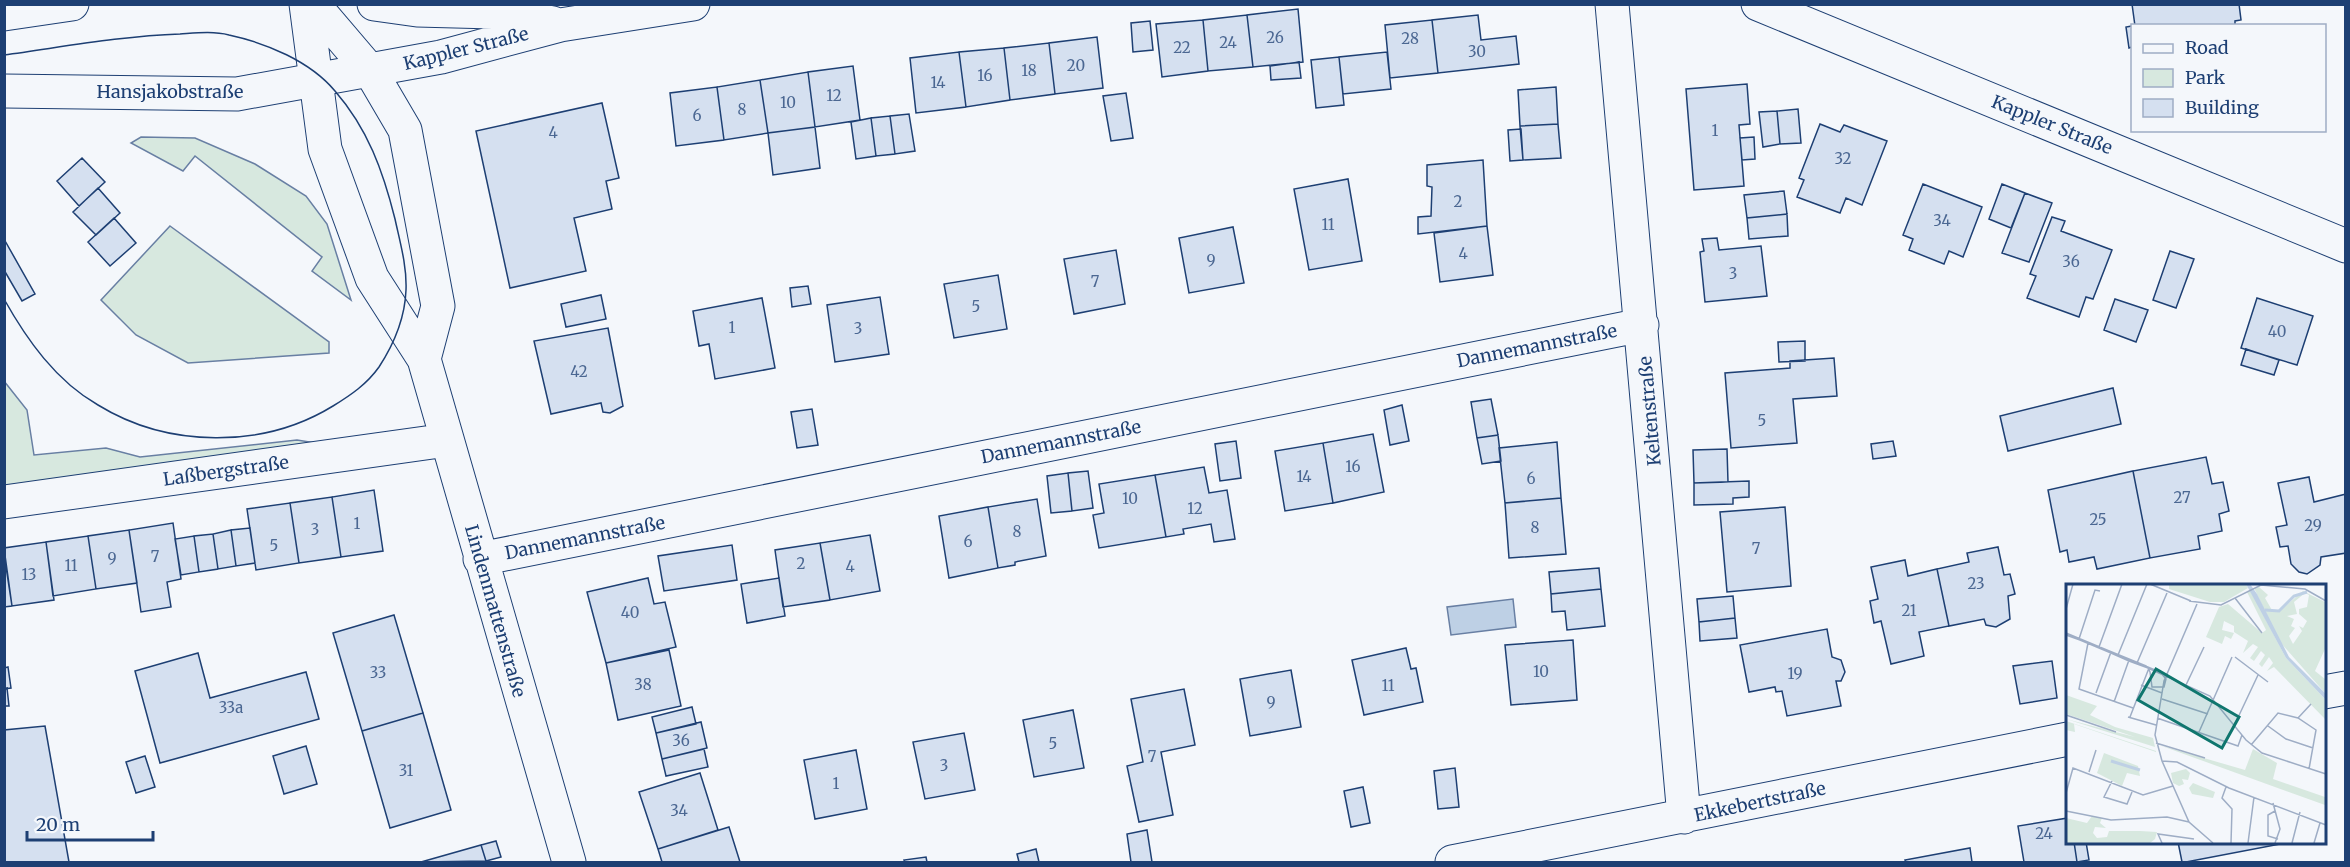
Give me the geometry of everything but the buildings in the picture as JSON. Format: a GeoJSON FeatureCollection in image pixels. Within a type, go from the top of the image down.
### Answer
{"type":"FeatureCollection","features":[{"type":"Feature","properties":{"kind":"street"},"geometry":{"type":"LineString","coordinates":[[4,14],[72,4]]}},
{"type":"Feature","properties":{"kind":"street","name":"Lindenmattenstraße"},"geometry":{"type":"LineString","coordinates":[[306,4],[325,148],[372,278],[424,359],[569,862]]}},
{"type":"Feature","properties":{"kind":"street"},"geometry":{"type":"LineString","coordinates":[[313,4],[371,72],[405,130],[438,306],[424,359]]}},
{"type":"Feature","properties":{"kind":"street","name":"Kappler Straße"},"geometry":{"type":"LineString","coordinates":[[374,4],[417,10],[493,12],[560,25]]}},
{"type":"Feature","properties":{"kind":"street","name":"Kappler Straße"},"geometry":{"type":"LineString","coordinates":[[371,72],[441,57],[560,25],[693,4]]}},
{"type":"Feature","properties":{"kind":"street","name":"Keltenstraße"},"geometry":{"type":"LineString","coordinates":[[1612,4],[1684,818]]}},
{"type":"Feature","properties":{"kind":"street","name":"Kappler Straße"},"geometry":{"type":"LineString","coordinates":[[1758,4],[2346,246]]}},
{"type":"Feature","properties":{"kind":"street","name":"Hansjakobstraße"},"geometry":{"type":"LineString","coordinates":[[4,91],[237,94],[371,72]]}},
{"type":"Feature","properties":{"kind":"street","name":"Dannemannstraße"},"geometry":{"type":"LineString","coordinates":[[480,559],[1642,325]]}},
{"type":"Feature","properties":{"kind":"street","name":"Laßbergstraße"},"geometry":{"type":"LineString","coordinates":[[4,502],[447,440]]}},
{"type":"Feature","properties":{"kind":"street"},"geometry":{"type":"LineString","coordinates":[[2326,692],[2346,688]]}},
{"type":"Feature","properties":{"kind":"street","name":"Ekkebertstraße"},"geometry":{"type":"LineString","coordinates":[[1452,862],[1684,818],[2066,739]]}},
{"type":"Feature","properties":{"kind":"green space"},"geometry":{"type":"Polygon","coordinates":[[[141,137],[195,138],[255,164],[306,196],[327,224],[351,300],[312,271],[322,257],[195,156],[183,171],[131,143],[141,137]]]}},
{"type":"Feature","properties":{"kind":"green space"},"geometry":{"type":"Polygon","coordinates":[[[170,226],[329,342],[329,353],[188,363],[136,335],[101,300],[170,226]]]}},
{"type":"Feature","properties":{"kind":"green space"},"geometry":{"type":"Polygon","coordinates":[[[4,381],[27,410],[34,455],[106,448],[140,457],[297,440],[322,444],[5,487],[4,381]]]}},
{"type":"Feature","properties":{"kind":"water"},"geometry":{"type":"Polygon","coordinates":[[[1513,599],[1516,627],[1451,635],[1447,607],[1513,599]]]}},
{"type":"Feature","properties":{"kind":"tram line"},"geometry":{"type":"LineString","coordinates":[[4,55],[136,37],[211,33],[258,43],[300,62],[325,80],[347,105],[373,151],[395,219],[406,281],[401,320],[394,340],[379,367],[358,389],[333,406],[306,420],[277,430],[246,436],[216,438],[185,436],[154,429],[125,419],[98,405],[56,372],[22,329],[4,299]]}}]}
